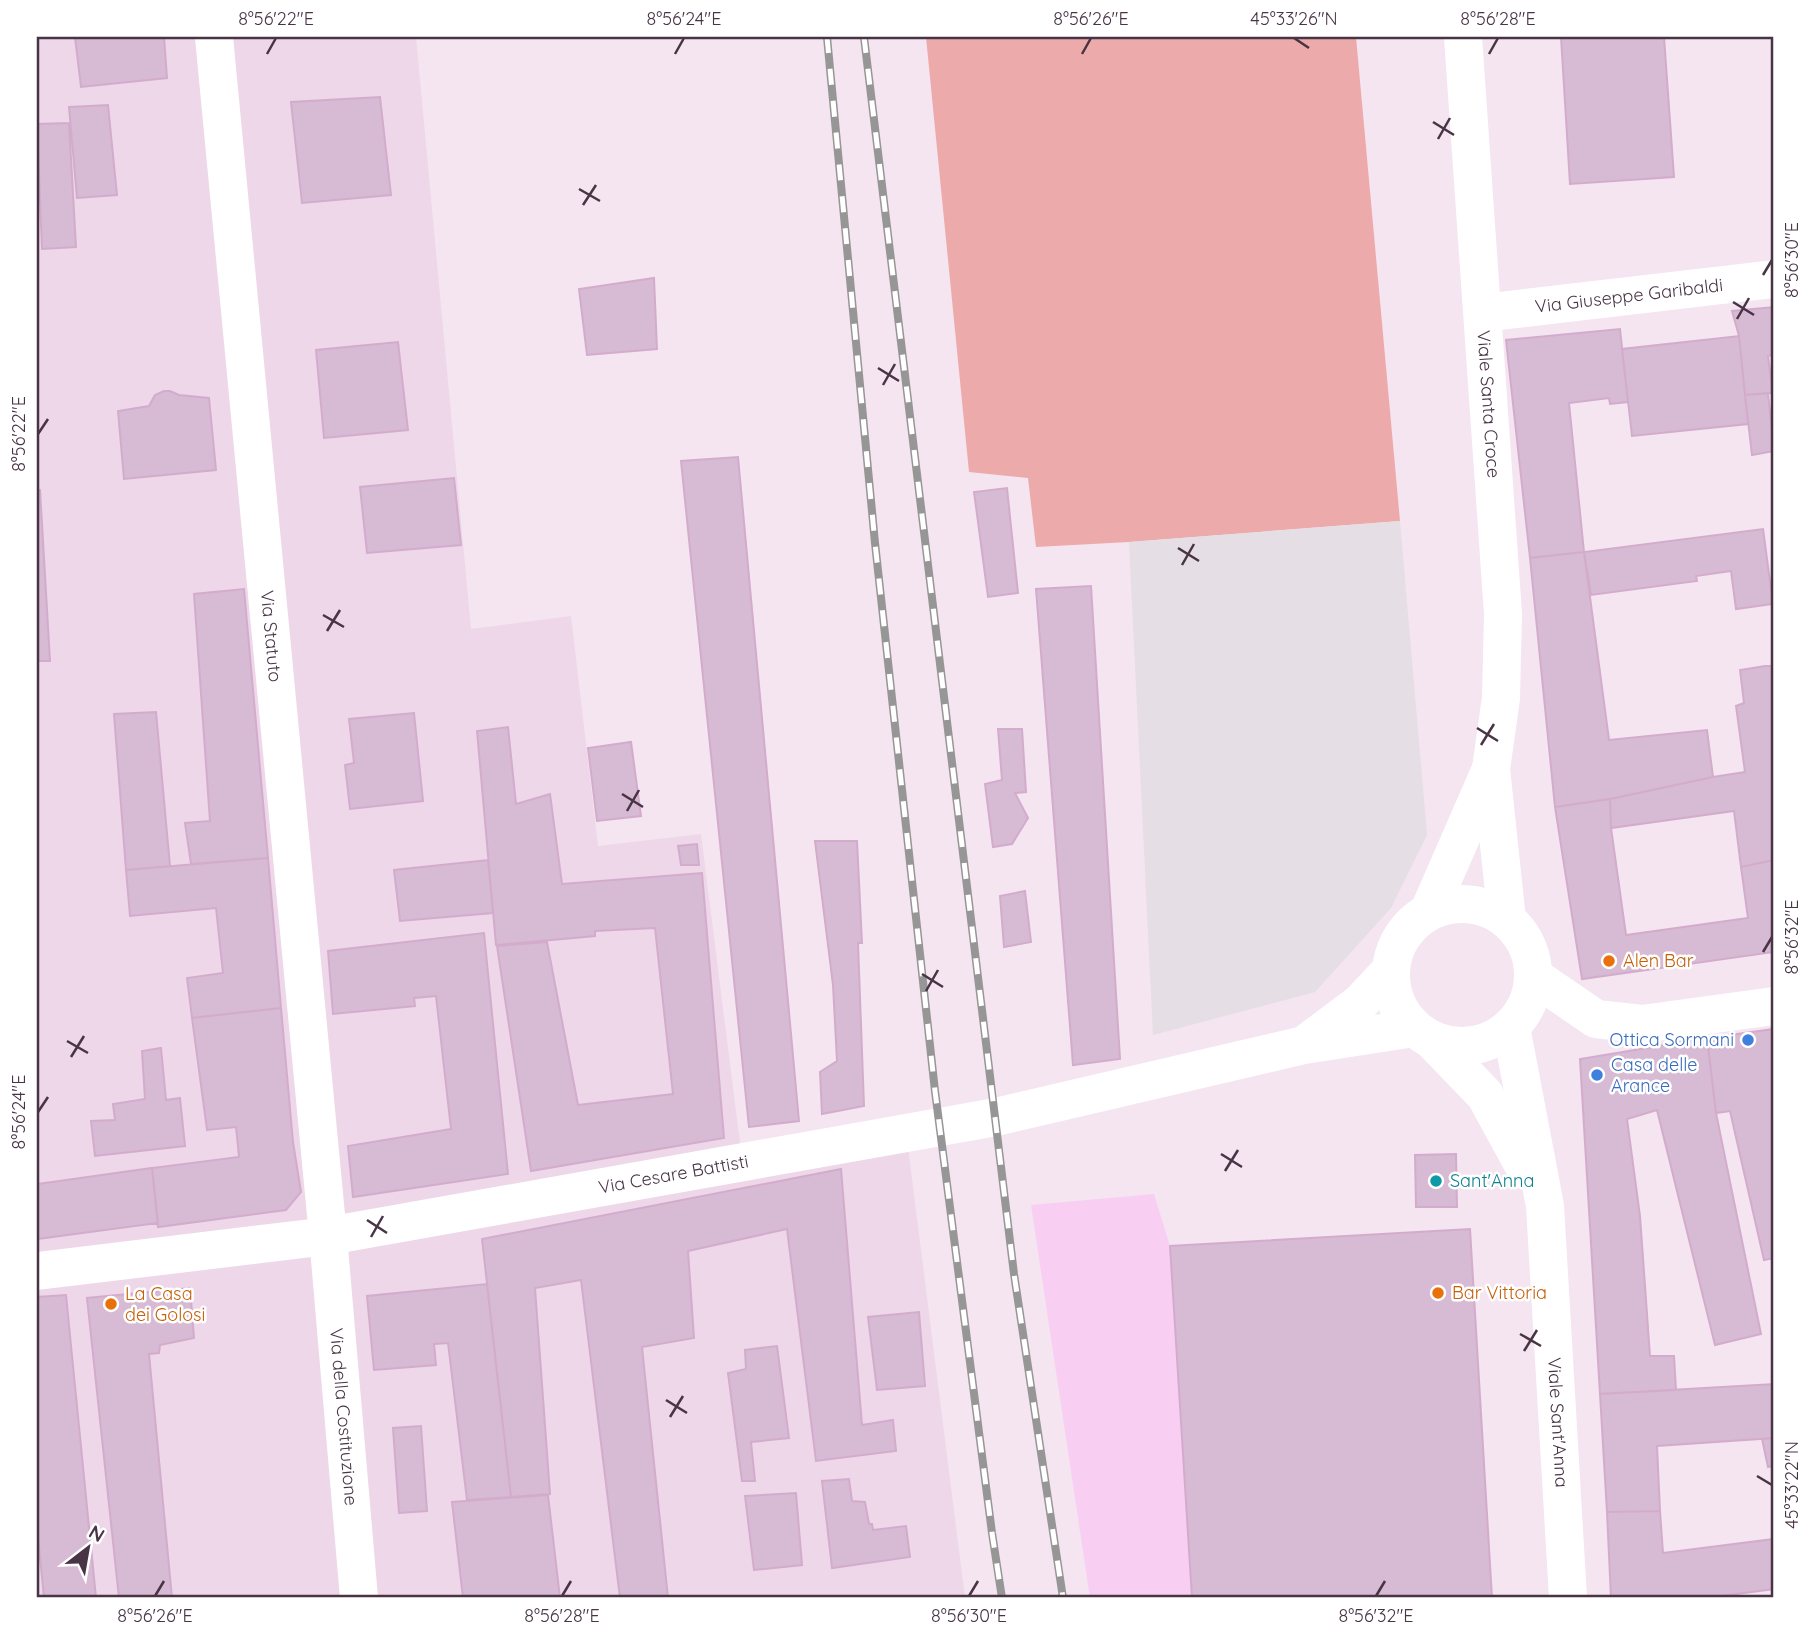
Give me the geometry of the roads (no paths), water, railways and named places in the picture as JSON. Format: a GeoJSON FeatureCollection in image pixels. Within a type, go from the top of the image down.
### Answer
{"type":"FeatureCollection","features":[{"type":"Feature","properties":{"kind":"street","name":"Via Statuto"},"geometry":{"type":"LineString","coordinates":[[214,37],[328,1237]]}},
{"type":"Feature","properties":{"kind":"street","name":"Viale Santa Croce"},"geometry":{"type":"LineString","coordinates":[[1429,911],[1491,769],[1502,698],[1503,614],[1463,37]]}},
{"type":"Feature","properties":{"kind":"street","name":"Via Giuseppe Garibaldi"},"geometry":{"type":"LineString","coordinates":[[1483,313],[1774,279]]}},
{"type":"Feature","properties":{"kind":"street","name":"Viale Santa Croce"},"geometry":{"type":"LineString","coordinates":[[1491,769],[1507,920]]}},
{"type":"Feature","properties":{"kind":"street"},"geometry":{"type":"LineString","coordinates":[[1449,905],[1489,909],[1507,920],[1521,936],[1530,955],[1533,975],[1530,995],[1523,1012],[1511,1027],[1493,1039],[1473,1046],[1452,1045],[1422,1034],[1400,1012],[1392,992],[1390,971],[1396,947],[1410,926],[1429,911],[1449,905]]}},
{"type":"Feature","properties":{"kind":"street","name":"Via Cesare Battisti"},"geometry":{"type":"LineString","coordinates":[[1304,1045],[1360,1003],[1390,971]]}},
{"type":"Feature","properties":{"kind":"street"},"geometry":{"type":"LineString","coordinates":[[1533,975],[1596,1019],[1642,1024],[1774,1006]]}},
{"type":"Feature","properties":{"kind":"street","name":"Viale Sant'Anna"},"geometry":{"type":"LineString","coordinates":[[1511,1027],[1545,1206],[1568,1598]]}},
{"type":"Feature","properties":{"kind":"street","name":"Via Cesare Battisti"},"geometry":{"type":"LineString","coordinates":[[37,1271],[328,1237],[996,1117],[1304,1045],[1422,1034]]}},
{"type":"Feature","properties":{"kind":"street","name":"Viale Sant'Anna"},"geometry":{"type":"LineString","coordinates":[[1422,1034],[1485,1095],[1545,1206]]}},
{"type":"Feature","properties":{"kind":"street","name":"Via della Costituzione"},"geometry":{"type":"LineString","coordinates":[[328,1237],[359,1598]]}},
{"type":"Feature","properties":{"kind":"railway"},"geometry":{"type":"LineString","coordinates":[[827,37],[875,543],[935,1091],[1002,1598]]}},
{"type":"Feature","properties":{"kind":"railway"},"geometry":{"type":"LineString","coordinates":[[864,37],[1014,1274],[1063,1598]]}},
{"type":"Feature","properties":{"kind":"place","name":"Alen Bar"},"geometry":{"type":"Point","coordinates":[1609,961]}},
{"type":"Feature","properties":{"kind":"place","name":"Ottica Sormani"},"geometry":{"type":"Point","coordinates":[1748,1040]}},
{"type":"Feature","properties":{"kind":"place","name":"Casa delle Arance"},"geometry":{"type":"Point","coordinates":[1597,1075]}},
{"type":"Feature","properties":{"kind":"place","name":"Sant'Anna"},"geometry":{"type":"Point","coordinates":[1436,1181]}},
{"type":"Feature","properties":{"kind":"place","name":"Bar Vittoria"},"geometry":{"type":"Point","coordinates":[1438,1293]}},
{"type":"Feature","properties":{"kind":"place","name":"La Casa dei Golosi"},"geometry":{"type":"Point","coordinates":[111,1304]}}]}
